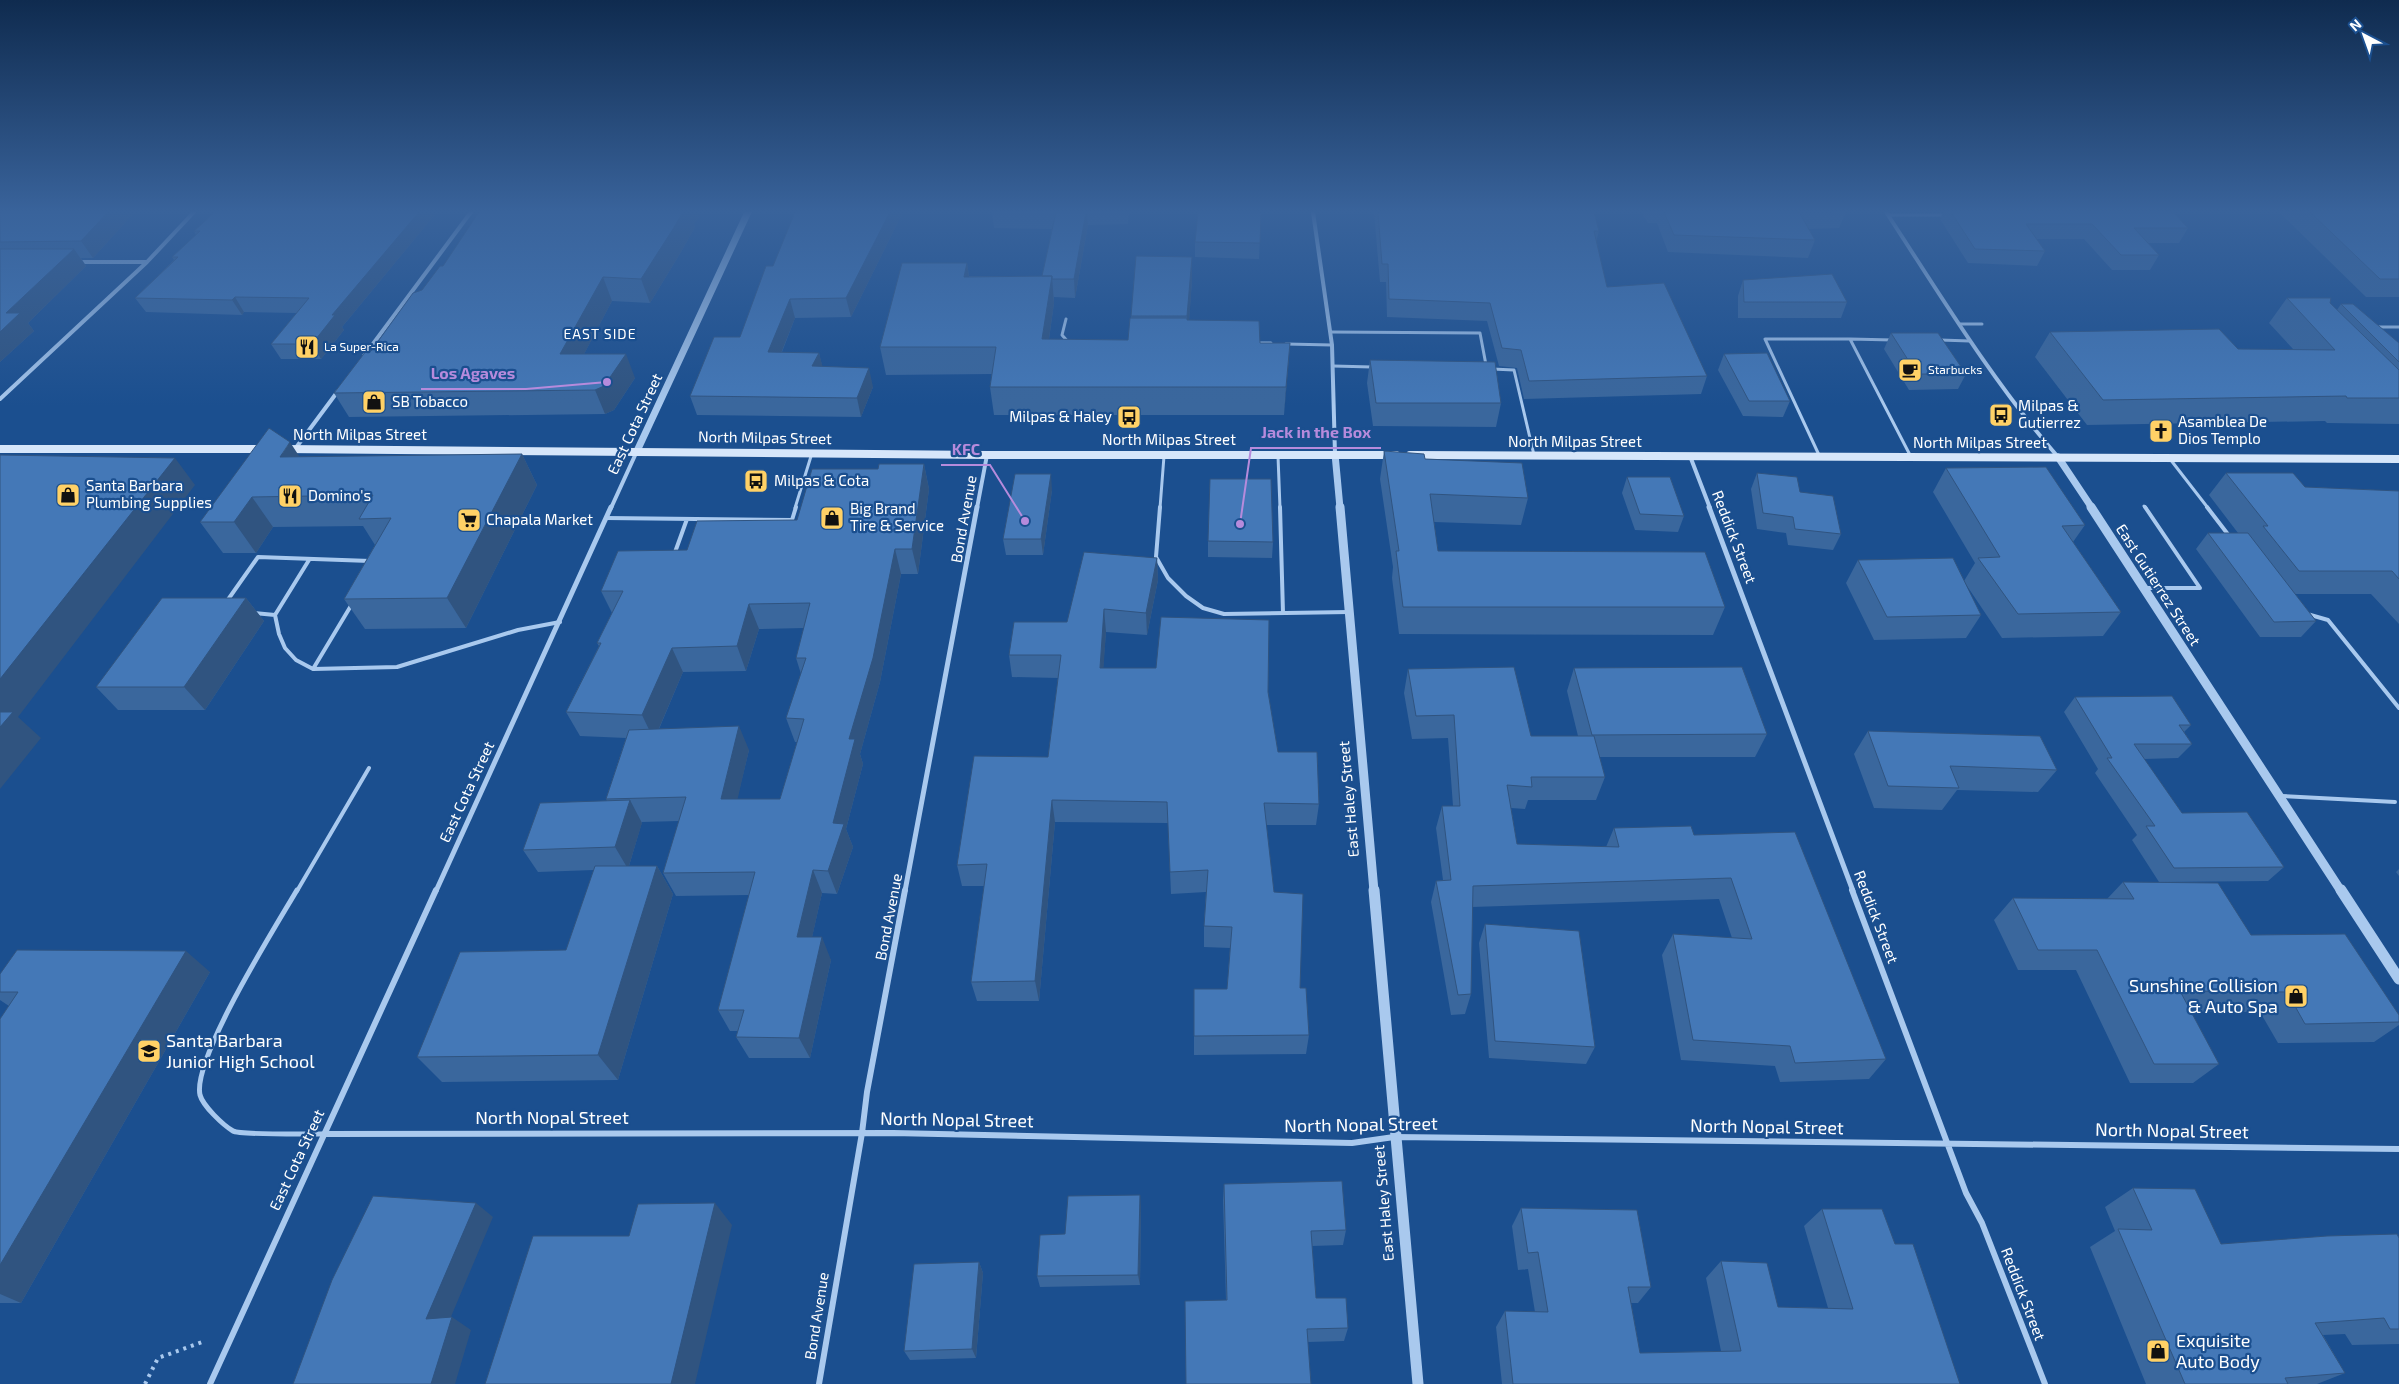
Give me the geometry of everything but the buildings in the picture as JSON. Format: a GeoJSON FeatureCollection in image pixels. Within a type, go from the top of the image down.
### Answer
{"type":"FeatureCollection","features":[{"type":"Feature","properties":{"kind":"main road","name":"North Milpas Street"},"geometry":{"type":"LineString","coordinates":[[0,449],[812,452],[987,455],[1335,454],[2399,459]]}},
{"type":"Feature","properties":{"kind":"street"},"geometry":{"type":"LineString","coordinates":[[0,399],[131,277]]}},
{"type":"Feature","properties":{"kind":"street"},"geometry":{"type":"LineString","coordinates":[[359,363],[423,277]]}},
{"type":"Feature","properties":{"kind":"street","name":"East Cota Street"},"geometry":{"type":"LineString","coordinates":[[210,1384],[718,277]]}},
{"type":"Feature","properties":{"kind":"street","name":"East Haley Street"},"geometry":{"type":"LineString","coordinates":[[1323,277],[1331,332],[1335,454],[1394,1138],[1418,1384]]}},
{"type":"Feature","properties":{"kind":"street","name":"East Gutierrez Street"},"geometry":{"type":"LineString","coordinates":[[1928,277],[1970,341],[2030,426],[2058,458],[2399,979]]}},
{"type":"Feature","properties":{"kind":"street"},"geometry":{"type":"LineString","coordinates":[[295,449],[341,387]]}},
{"type":"Feature","properties":{"kind":"street","name":"Bond Avenue"},"geometry":{"type":"LineString","coordinates":[[818,1384],[862,1133],[867,1092],[979,506],[987,455]]}},
{"type":"Feature","properties":{"kind":"street","name":"Reddick Street"},"geometry":{"type":"LineString","coordinates":[[1690,456],[1966,1193],[1982,1223],[2045,1384]]}},
{"type":"Feature","properties":{"kind":"street","name":"North Nopal Street"},"geometry":{"type":"LineString","coordinates":[[324,1134],[862,1133],[1337,1143],[1394,1138],[2399,1149]]}},
{"type":"Feature","properties":{"kind":"lane"},"geometry":{"type":"LineString","coordinates":[[1066,319],[1062,335],[1068,343],[1078,343]]}},
{"type":"Feature","properties":{"kind":"lane"},"geometry":{"type":"LineString","coordinates":[[1959,324],[1982,324]]}},
{"type":"Feature","properties":{"kind":"lane"},"geometry":{"type":"LineString","coordinates":[[2370,326],[2399,327]]}},
{"type":"Feature","properties":{"kind":"lane"},"geometry":{"type":"LineString","coordinates":[[1331,332],[1480,333],[1487,369],[1514,370],[1534,455]]}},
{"type":"Feature","properties":{"kind":"lane"},"geometry":{"type":"LineString","coordinates":[[1820,456],[1765,339],[1900,340]]}},
{"type":"Feature","properties":{"kind":"lane"},"geometry":{"type":"LineString","coordinates":[[1850,339],[1911,457]]}},
{"type":"Feature","properties":{"kind":"lane"},"geometry":{"type":"LineString","coordinates":[[1930,340],[1970,341]]}},
{"type":"Feature","properties":{"kind":"lane"},"geometry":{"type":"LineString","coordinates":[[1249,342],[1332,345]]}},
{"type":"Feature","properties":{"kind":"lane"},"geometry":{"type":"LineString","coordinates":[[1333,366],[1381,367]]}},
{"type":"Feature","properties":{"kind":"lane"},"geometry":{"type":"LineString","coordinates":[[606,518],[792,520],[812,452]]}},
{"type":"Feature","properties":{"kind":"lane"},"geometry":{"type":"LineString","coordinates":[[1164,454],[1156,557],[1168,578],[1186,596],[1202,608],[1224,614],[1350,612]]}},
{"type":"Feature","properties":{"kind":"lane"},"geometry":{"type":"LineString","coordinates":[[1278,454],[1283,614]]}},
{"type":"Feature","properties":{"kind":"lane"},"geometry":{"type":"LineString","coordinates":[[2168,458],[2236,544]]}},
{"type":"Feature","properties":{"kind":"lane"},"geometry":{"type":"LineString","coordinates":[[2144,506],[2200,588],[2144,588]]}},
{"type":"Feature","properties":{"kind":"lane"},"geometry":{"type":"LineString","coordinates":[[674,555],[687,519]]}},
{"type":"Feature","properties":{"kind":"lane"},"geometry":{"type":"LineString","coordinates":[[225,604],[258,557],[378,561]]}},
{"type":"Feature","properties":{"kind":"lane"},"geometry":{"type":"LineString","coordinates":[[309,560],[275,615],[278,637],[286,651],[301,664],[313,669],[397,667],[518,630],[560,622]]}},
{"type":"Feature","properties":{"kind":"lane"},"geometry":{"type":"LineString","coordinates":[[313,669],[353,602]]}},
{"type":"Feature","properties":{"kind":"lane"},"geometry":{"type":"LineString","coordinates":[[2302,612],[2328,620],[2399,708]]}},
{"type":"Feature","properties":{"kind":"lane"},"geometry":{"type":"LineString","coordinates":[[247,613],[275,615]]}},
{"type":"Feature","properties":{"kind":"lane"},"geometry":{"type":"LineString","coordinates":[[324,1134],[234,1132],[212,1115],[200,1095],[201,1074],[209,1048],[259,955],[369,768]]}},
{"type":"Feature","properties":{"kind":"lane"},"geometry":{"type":"LineString","coordinates":[[2279,796],[2395,802]]}},
{"type":"Feature","properties":{"kind":"path"},"geometry":{"type":"LineString","coordinates":[[145,1384],[158,1358],[234,1331]]}},
{"type":"Feature","properties":{"kind":"place","name":"La Super-Rica"},"geometry":{"type":"Point","coordinates":[307,347]}},
{"type":"Feature","properties":{"kind":"place","name":"Starbucks"},"geometry":{"type":"Point","coordinates":[1910,370]}},
{"type":"Feature","properties":{"kind":"place","name":"Los Agaves"},"geometry":{"type":"Point","coordinates":[607,382]}},
{"type":"Feature","properties":{"kind":"place","name":"SB Tobacco"},"geometry":{"type":"Point","coordinates":[374,402]}},
{"type":"Feature","properties":{"kind":"place","name":"Milpas & Gutierrez"},"geometry":{"type":"Point","coordinates":[2001,415]}},
{"type":"Feature","properties":{"kind":"place","name":"Milpas & Haley"},"geometry":{"type":"Point","coordinates":[1129,417]}},
{"type":"Feature","properties":{"kind":"place","name":"Asamblea De Dios Templo"},"geometry":{"type":"Point","coordinates":[2161,431]}},
{"type":"Feature","properties":{"kind":"place","name":"Milpas & Cota"},"geometry":{"type":"Point","coordinates":[756,481]}},
{"type":"Feature","properties":{"kind":"place","name":"Santa Barbara Plumbing Supplies"},"geometry":{"type":"Point","coordinates":[68,495]}},
{"type":"Feature","properties":{"kind":"place","name":"Domino's"},"geometry":{"type":"Point","coordinates":[290,496]}},
{"type":"Feature","properties":{"kind":"place","name":"Big Brand Tire & Service"},"geometry":{"type":"Point","coordinates":[832,518]}},
{"type":"Feature","properties":{"kind":"place","name":"Chapala Market"},"geometry":{"type":"Point","coordinates":[469,520]}},
{"type":"Feature","properties":{"kind":"place","name":"KFC"},"geometry":{"type":"Point","coordinates":[1025,521]}},
{"type":"Feature","properties":{"kind":"place","name":"Jack in the Box"},"geometry":{"type":"Point","coordinates":[1240,524]}},
{"type":"Feature","properties":{"kind":"place","name":"Sunshine Collision & Auto Spa"},"geometry":{"type":"Point","coordinates":[2296,996]}},
{"type":"Feature","properties":{"kind":"place","name":"Santa Barbara Junior High School"},"geometry":{"type":"Point","coordinates":[149,1051]}},
{"type":"Feature","properties":{"kind":"place","name":"Exquisite Auto Body"},"geometry":{"type":"Point","coordinates":[2158,1351]}},
{"type":"Feature","properties":{"kind":"district","name":"EAST SIDE"},"geometry":{"type":"Point","coordinates":[600,334]}}]}
